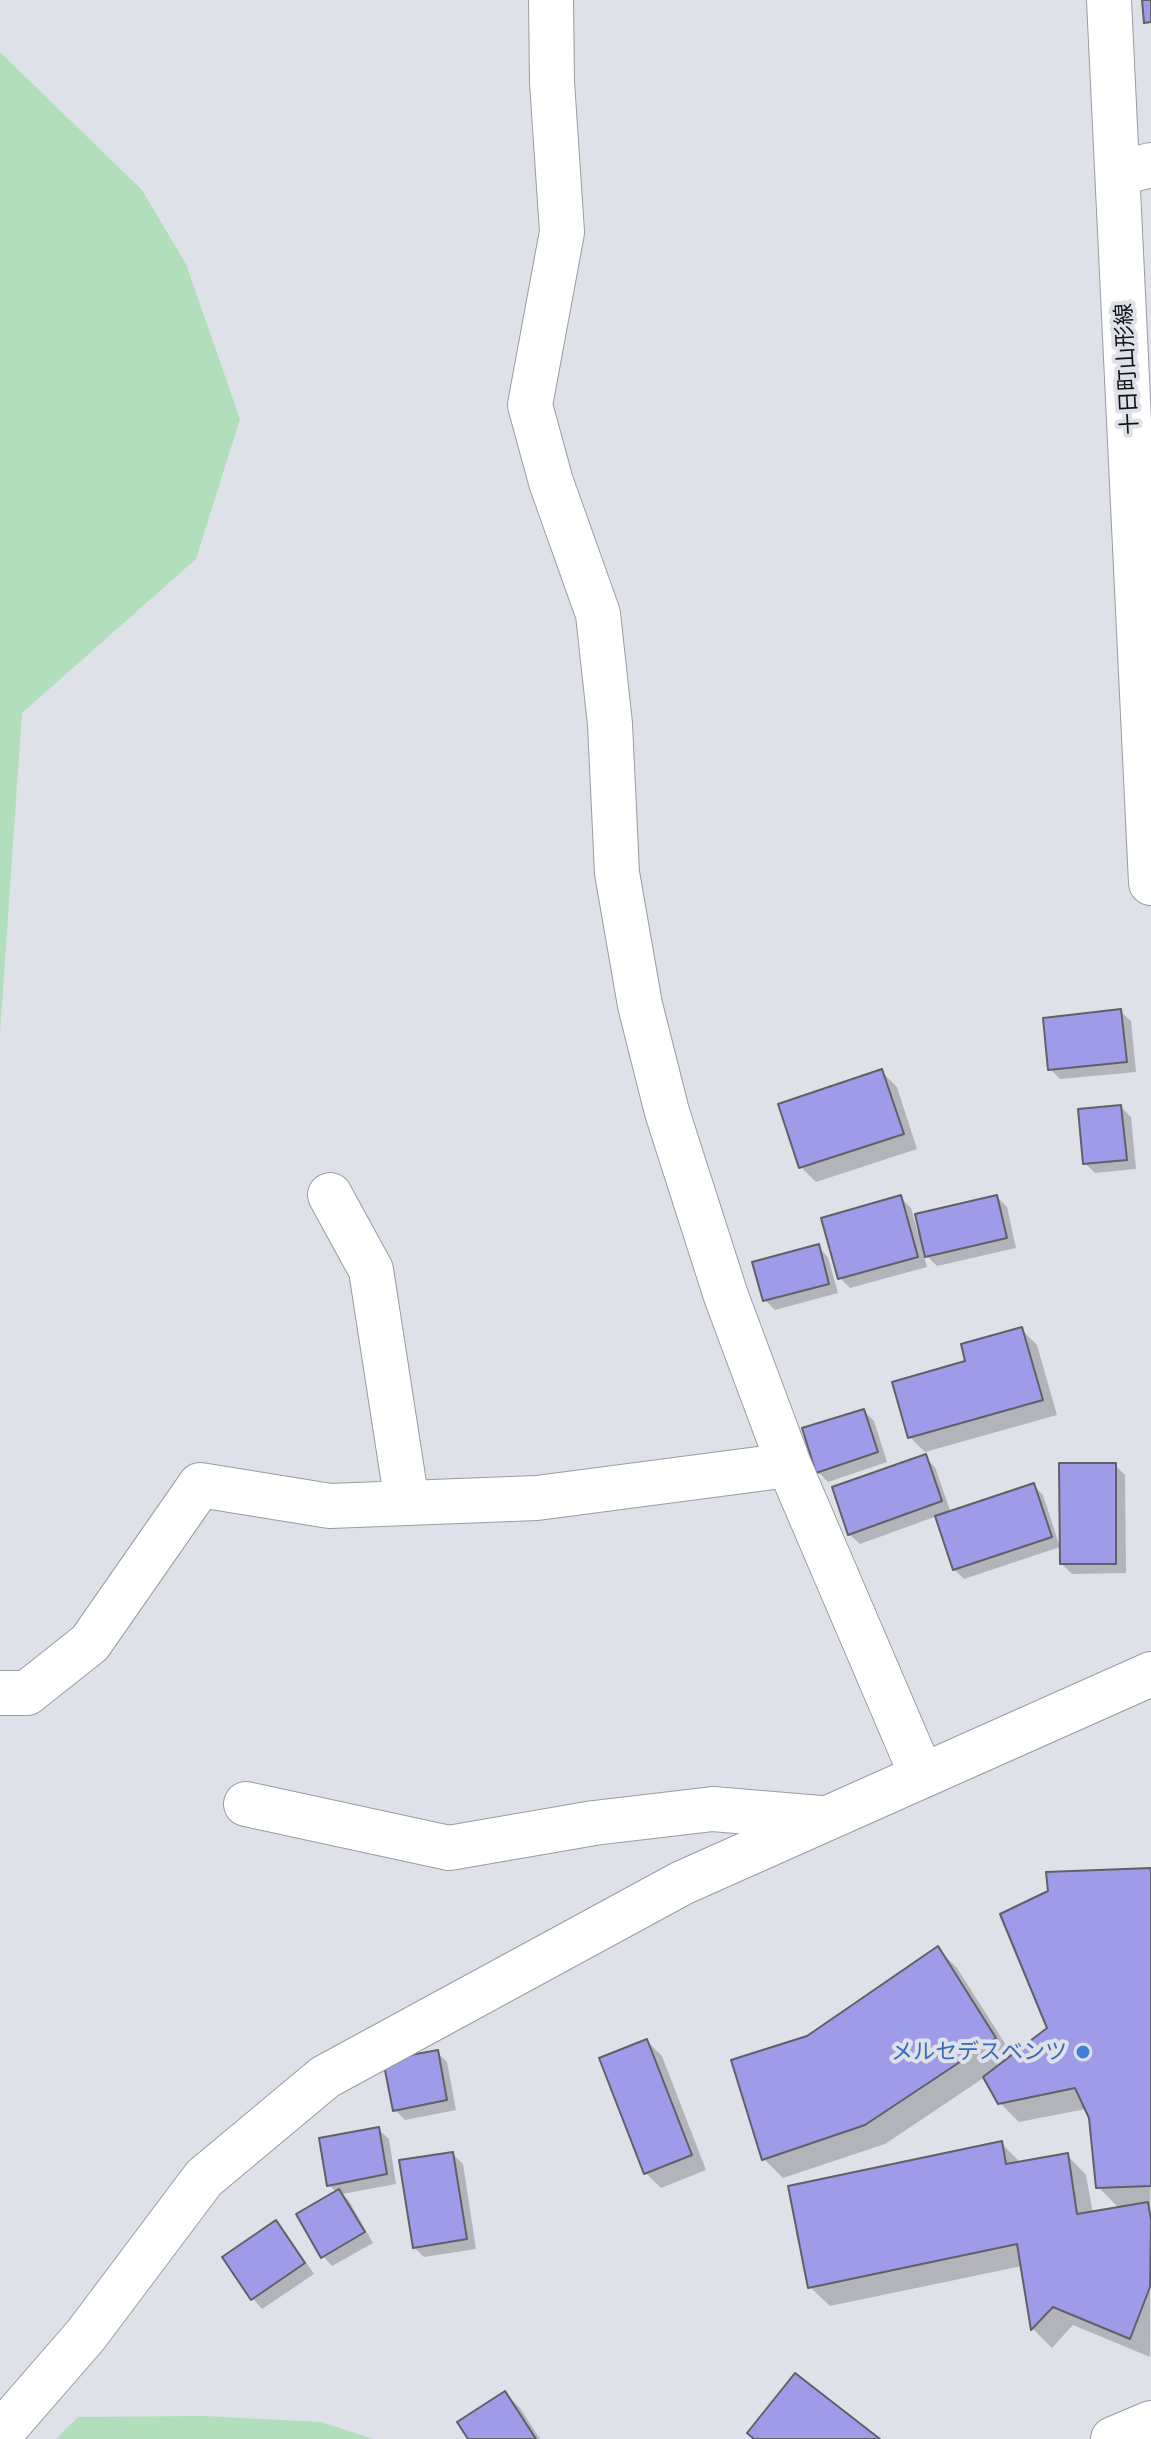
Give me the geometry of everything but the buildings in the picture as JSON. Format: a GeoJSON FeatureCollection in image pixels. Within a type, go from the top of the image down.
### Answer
{"type":"FeatureCollection","features":[{"type":"Feature","properties":{"kind":"street"},"geometry":{"type":"LineString","coordinates":[[551,0],[552,82],[562,232],[530,405],[551,482],[598,614],[610,724],[617,873],[640,1005],[667,1112],[726,1296],[789,1465],[922,1776]]}},
{"type":"Feature","properties":{"kind":"street","name":"十日町山形線"},"geometry":{"type":"LineString","coordinates":[[1109,0],[1134,169],[1151,883]]}},
{"type":"Feature","properties":{"kind":"street"},"geometry":{"type":"LineString","coordinates":[[330,1195],[371,1270],[407,1503]]}},
{"type":"Feature","properties":{"kind":"street"},"geometry":{"type":"LineString","coordinates":[[0,1693],[27,1693],[90,1643],[200,1485],[330,1506],[537,1498],[789,1465]]}},
{"type":"Feature","properties":{"kind":"street"},"geometry":{"type":"LineString","coordinates":[[0,2434],[86,2335],[204,2178],[325,2077],[682,1883],[1151,1674]]}},
{"type":"Feature","properties":{"kind":"street"},"geometry":{"type":"LineString","coordinates":[[246,1804],[449,1848],[594,1823],[713,1809],[827,1818]]}},
{"type":"Feature","properties":{"kind":"street"},"geometry":{"type":"LineString","coordinates":[[1113,2439],[1151,2423]]}},
{"type":"Feature","properties":{"kind":"green space"},"geometry":{"type":"Polygon","coordinates":[[[0,52],[142,190],[186,264],[240,419],[196,559],[22,713],[0,1033],[0,52]]]}},
{"type":"Feature","properties":{"kind":"green space"},"geometry":{"type":"Polygon","coordinates":[[[205,2416],[321,2422],[373,2439],[56,2439],[78,2417],[205,2416]]]}},
{"type":"Feature","properties":{"kind":"place","name":"メルセデスベンツ"},"geometry":{"type":"Point","coordinates":[1083,2052]}}]}
